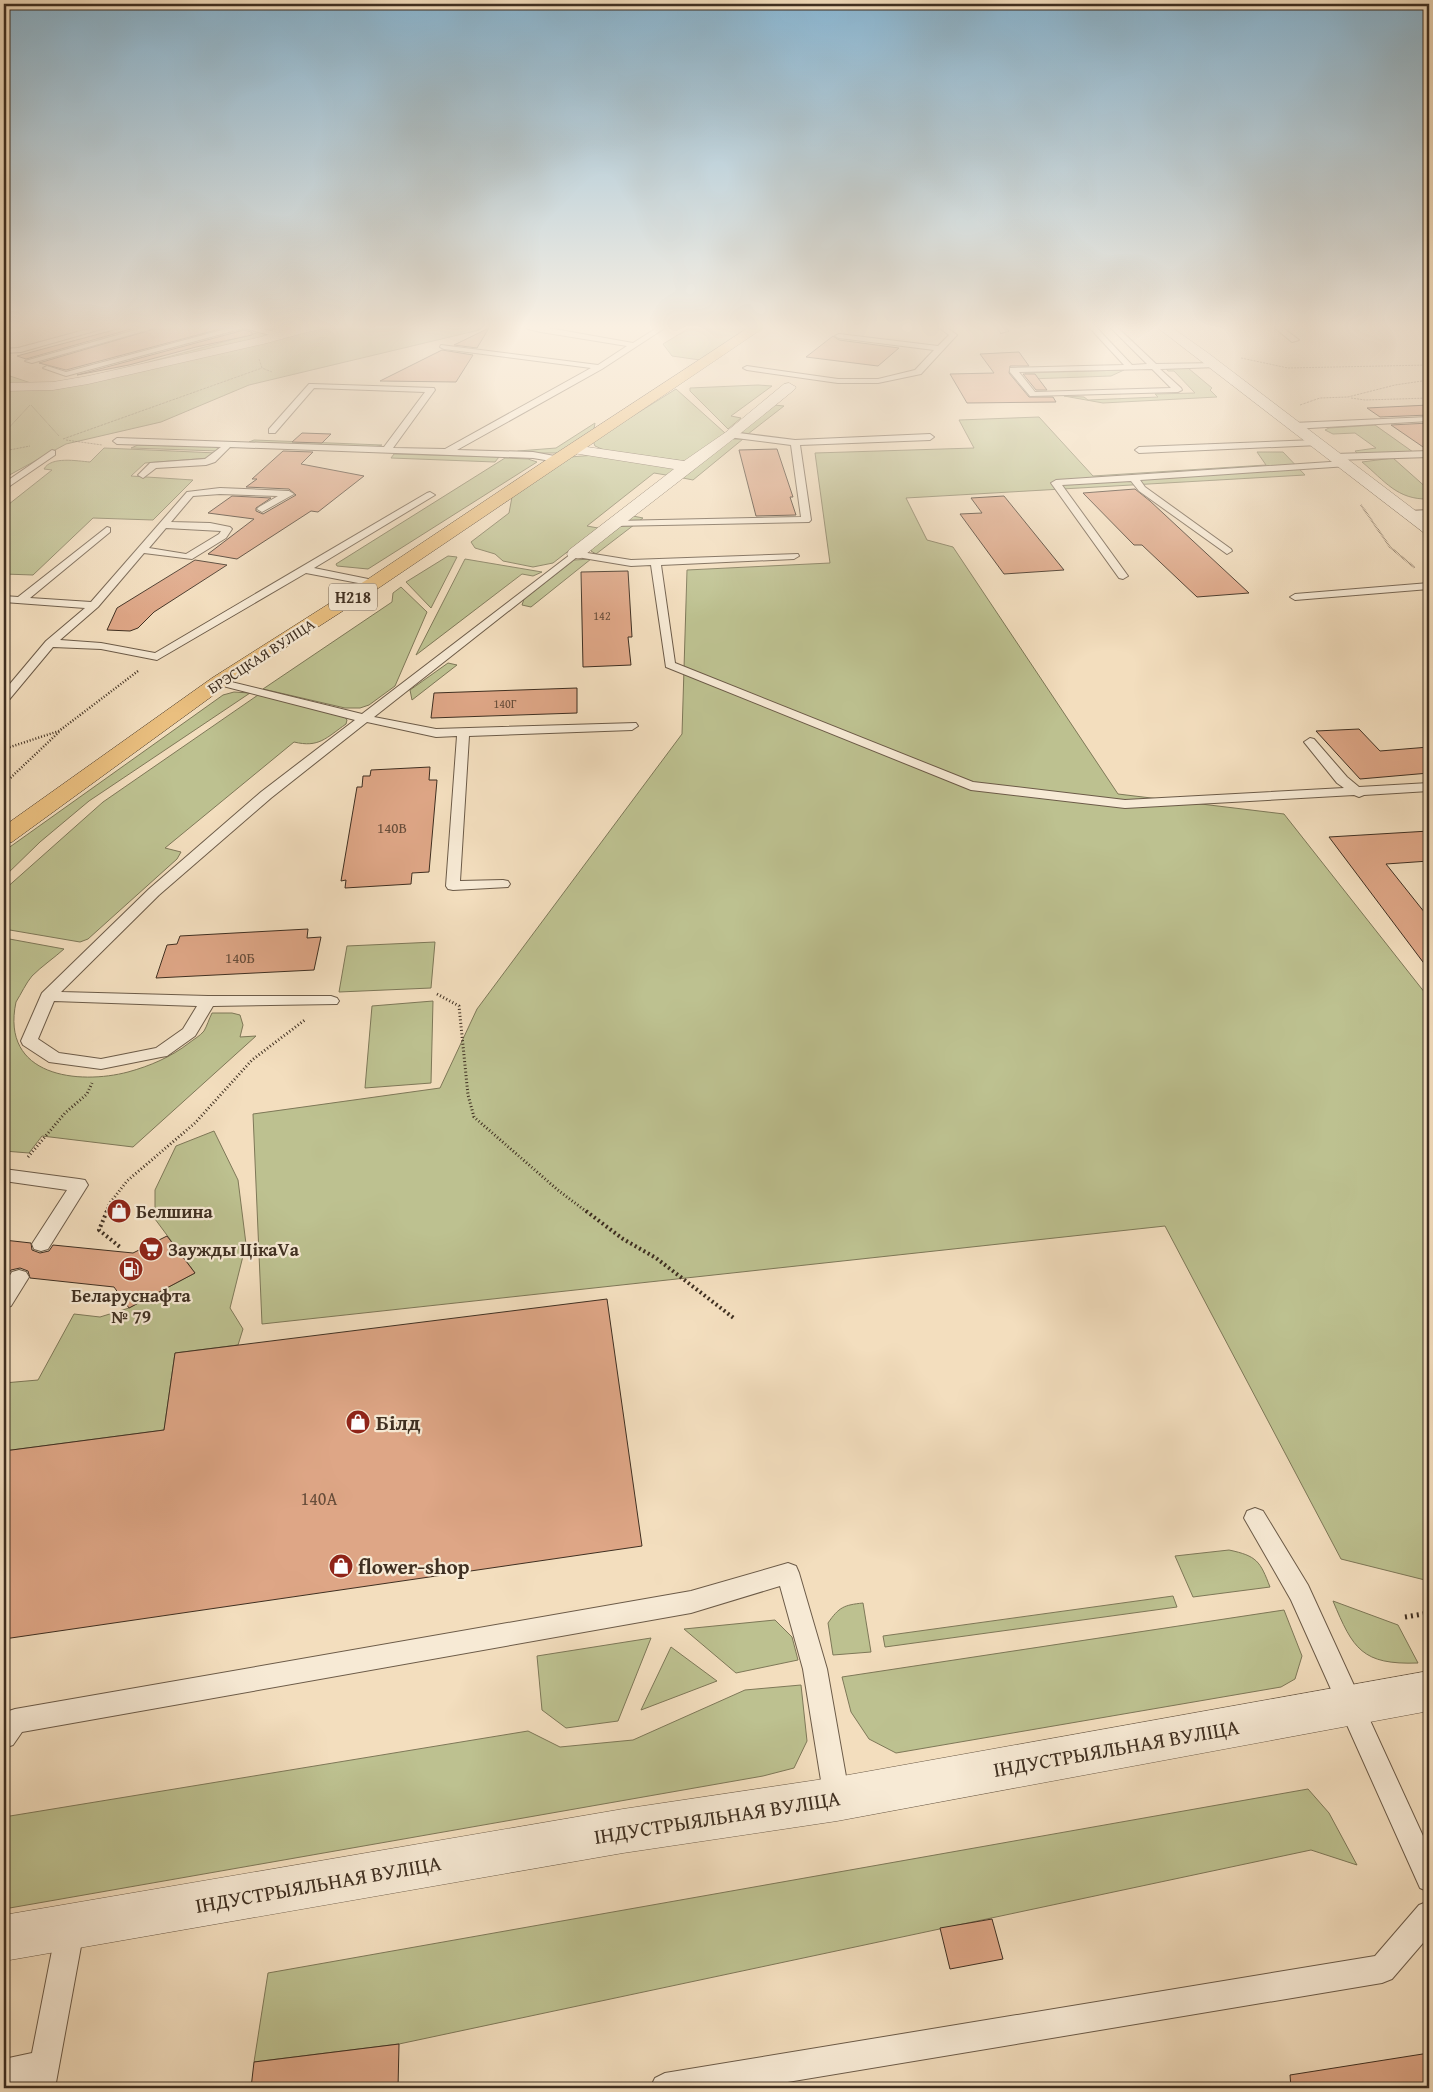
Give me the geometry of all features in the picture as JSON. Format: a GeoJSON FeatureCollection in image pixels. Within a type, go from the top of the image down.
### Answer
{"type":"FeatureCollection","features":[{"type":"Feature","properties":{"kind":"main road","name":"БРЭСЦКАЯ ВУЛІЦА"},"geometry":{"type":"LineString","coordinates":[[6,833],[219,682],[374,583],[556,459],[615,422]]}},
{"type":"Feature","properties":{"kind":"street"},"geometry":{"type":"LineString","coordinates":[[575,554],[747,422]]}},
{"type":"Feature","properties":{"kind":"street"},"geometry":{"type":"LineString","coordinates":[[1288,422],[1429,530]]}},
{"type":"Feature","properties":{"kind":"street"},"geometry":{"type":"LineString","coordinates":[[574,449],[687,466]]}},
{"type":"Feature","properties":{"kind":"street","name":"ІНДУСТРЫЯЛЬНАЯ ВУЛІЦА"},"geometry":{"type":"LineString","coordinates":[[4,1938],[614,1833],[837,1799],[1429,1691]]}},
{"type":"Feature","properties":{"kind":"lane"},"geometry":{"type":"LineString","coordinates":[[272,431],[280,422]]}},
{"type":"Feature","properties":{"kind":"lane"},"geometry":{"type":"LineString","coordinates":[[386,450],[408,422]]}},
{"type":"Feature","properties":{"kind":"lane"},"geometry":{"type":"LineString","coordinates":[[447,452],[501,422]]}},
{"type":"Feature","properties":{"kind":"lane"},"geometry":{"type":"LineString","coordinates":[[1293,426],[1378,422]]}},
{"type":"Feature","properties":{"kind":"lane"},"geometry":{"type":"LineString","coordinates":[[731,435],[795,443],[930,437]]}},
{"type":"Feature","properties":{"kind":"lane"},"geometry":{"type":"LineString","coordinates":[[117,441],[533,455],[556,459]]}},
{"type":"Feature","properties":{"kind":"lane"},"geometry":{"type":"LineString","coordinates":[[615,524],[806,520],[795,443]]}},
{"type":"Feature","properties":{"kind":"lane"},"geometry":{"type":"LineString","coordinates":[[1139,450],[1316,443]]}},
{"type":"Feature","properties":{"kind":"lane"},"geometry":{"type":"LineString","coordinates":[[143,475],[153,465],[212,460],[228,444]]}},
{"type":"Feature","properties":{"kind":"lane"},"geometry":{"type":"LineString","coordinates":[[4,487],[52,453]]}},
{"type":"Feature","properties":{"kind":"lane"},"geometry":{"type":"LineString","coordinates":[[1123,576],[1056,483],[1429,454]]}},
{"type":"Feature","properties":{"kind":"lane"},"geometry":{"type":"LineString","coordinates":[[1134,478],[1142,489],[1228,551]]}},
{"type":"Feature","properties":{"kind":"lane"},"geometry":{"type":"LineString","coordinates":[[4,698],[50,643],[94,605],[190,494],[220,491],[289,494],[262,509]]}},
{"type":"Feature","properties":{"kind":"lane"},"geometry":{"type":"LineString","coordinates":[[50,643],[101,646],[157,657],[303,568],[430,495]]}},
{"type":"Feature","properties":{"kind":"lane"},"geometry":{"type":"LineString","coordinates":[[1409,514],[1429,513]]}},
{"type":"Feature","properties":{"kind":"lane"},"geometry":{"type":"LineString","coordinates":[[141,550],[188,557],[223,536],[227,529],[210,526],[163,525]]}},
{"type":"Feature","properties":{"kind":"lane"},"geometry":{"type":"LineString","coordinates":[[21,600],[107,530]]}},
{"type":"Feature","properties":{"kind":"lane"},"geometry":{"type":"LineString","coordinates":[[208,1001],[189,1032],[161,1052],[101,1064],[55,1058],[29,1041],[48,996],[154,892],[266,794],[575,554],[631,563],[794,556]]}},
{"type":"Feature","properties":{"kind":"lane"},"geometry":{"type":"LineString","coordinates":[[656,562],[670,665],[971,786],[1126,804],[1429,787]]}},
{"type":"Feature","properties":{"kind":"lane"},"geometry":{"type":"LineString","coordinates":[[303,568],[374,583]]}},
{"type":"Feature","properties":{"kind":"lane"},"geometry":{"type":"LineString","coordinates":[[1295,597],[1429,586]]}},
{"type":"Feature","properties":{"kind":"lane"},"geometry":{"type":"LineString","coordinates":[[4,599],[94,605]]}},
{"type":"Feature","properties":{"kind":"lane"},"geometry":{"type":"LineString","coordinates":[[219,682],[363,718],[436,733],[632,726]]}},
{"type":"Feature","properties":{"kind":"lane"},"geometry":{"type":"LineString","coordinates":[[462,732],[453,886],[503,884]]}},
{"type":"Feature","properties":{"kind":"lane"},"geometry":{"type":"LineString","coordinates":[[1310,742],[1342,780],[1359,792]]}},
{"type":"Feature","properties":{"kind":"lane"},"geometry":{"type":"LineString","coordinates":[[48,996],[208,1001],[330,1001]]}},
{"type":"Feature","properties":{"kind":"lane"},"geometry":{"type":"LineString","coordinates":[[4,1175],[79,1185],[41,1244]]}},
{"type":"Feature","properties":{"kind":"lane"},"geometry":{"type":"LineString","coordinates":[[4,1301],[19,1277]]}},
{"type":"Feature","properties":{"kind":"lane"},"geometry":{"type":"LineString","coordinates":[[1255,1518],[1300,1593],[1429,1879]]}},
{"type":"Feature","properties":{"kind":"lane"},"geometry":{"type":"LineString","coordinates":[[4,1736],[15,1721],[691,1602],[788,1573],[815,1669],[837,1799]]}},
{"type":"Feature","properties":{"kind":"lane"},"geometry":{"type":"LineString","coordinates":[[666,2088],[1382,1968],[1429,1915]]}},
{"type":"Feature","properties":{"kind":"lane"},"geometry":{"type":"LineString","coordinates":[[4,2074],[43,2077],[70,1928]]}},
{"type":"Feature","properties":{"kind":"path"},"geometry":{"type":"LineString","coordinates":[[4,433],[15,422]]}},
{"type":"Feature","properties":{"kind":"path"},"geometry":{"type":"LineString","coordinates":[[46,422],[62,439],[98,445],[117,441]]}},
{"type":"Feature","properties":{"kind":"path"},"geometry":{"type":"LineString","coordinates":[[62,439],[111,422]]}},
{"type":"Feature","properties":{"kind":"path"},"geometry":{"type":"LineString","coordinates":[[1359,502],[1390,547],[1416,569]]}},
{"type":"Feature","properties":{"kind":"path"},"geometry":{"type":"LineString","coordinates":[[4,784],[59,731],[157,657]]}},
{"type":"Feature","properties":{"kind":"path"},"geometry":{"type":"LineString","coordinates":[[4,749],[59,731]]}},
{"type":"Feature","properties":{"kind":"path"},"geometry":{"type":"LineString","coordinates":[[437,994],[459,1006],[468,1095],[474,1118],[559,1191],[623,1240],[656,1258],[735,1319]]}},
{"type":"Feature","properties":{"kind":"path"},"geometry":{"type":"LineString","coordinates":[[120,1247],[99,1230],[110,1203],[127,1181],[195,1123],[252,1060],[330,1001]]}},
{"type":"Feature","properties":{"kind":"path"},"geometry":{"type":"LineString","coordinates":[[24,1162],[65,1113],[87,1094],[101,1064]]}},
{"type":"Feature","properties":{"kind":"path"},"geometry":{"type":"LineString","coordinates":[[1405,1617],[1429,1613]]}},
{"type":"Feature","properties":{"kind":"green space"},"geometry":{"type":"Polygon","coordinates":[[[4,422],[162,422],[66,444],[4,478],[4,422]]]}},
{"type":"Feature","properties":{"kind":"green space"},"geometry":{"type":"Polygon","coordinates":[[[624,422],[712,422],[725,433],[689,460],[683,461],[604,450],[595,446],[593,441],[624,422]]]}},
{"type":"Feature","properties":{"kind":"green space"},"geometry":{"type":"Polygon","coordinates":[[[721,422],[737,422],[728,429],[721,422]]]}},
{"type":"Feature","properties":{"kind":"green space"},"geometry":{"type":"Polygon","coordinates":[[[754,422],[764,422],[748,434],[742,433],[754,422]]]}},
{"type":"Feature","properties":{"kind":"green space"},"geometry":{"type":"Polygon","coordinates":[[[960,422],[1043,422],[1093,476],[1266,465],[1257,452],[1283,452],[1305,475],[906,498],[927,540],[953,547],[1118,794],[1284,814],[1429,998],[1429,1581],[1341,1559],[1165,1226],[262,1324],[253,1114],[440,1088],[477,1009],[682,734],[687,570],[830,563],[815,453],[974,448],[960,422]]]}},
{"type":"Feature","properties":{"kind":"green space"},"geometry":{"type":"Polygon","coordinates":[[[595,423],[594,429],[558,453],[514,453],[518,451],[556,448],[595,423]]]}},
{"type":"Feature","properties":{"kind":"green space"},"geometry":{"type":"Polygon","coordinates":[[[1375,425],[1413,452],[1359,455],[1355,451],[1376,448],[1355,433],[1333,434],[1325,430],[1329,428],[1375,425]]]}},
{"type":"Feature","properties":{"kind":"green space"},"geometry":{"type":"Polygon","coordinates":[[[731,439],[743,439],[693,480],[683,478],[731,439]]]}},
{"type":"Feature","properties":{"kind":"green space"},"geometry":{"type":"Polygon","coordinates":[[[254,440],[382,445],[370,448],[249,442],[254,440]]]}},
{"type":"Feature","properties":{"kind":"green space"},"geometry":{"type":"Polygon","coordinates":[[[138,445],[214,447],[218,448],[218,451],[131,448],[138,445]]]}},
{"type":"Feature","properties":{"kind":"green space"},"geometry":{"type":"Polygon","coordinates":[[[104,448],[217,453],[209,458],[145,463],[131,476],[193,480],[153,520],[93,518],[33,575],[4,574],[4,508],[52,470],[44,469],[52,462],[65,460],[90,462],[104,448]]]}},
{"type":"Feature","properties":{"kind":"green space"},"geometry":{"type":"Polygon","coordinates":[[[394,454],[499,457],[495,462],[391,458],[394,454]]]}},
{"type":"Feature","properties":{"kind":"green space"},"geometry":{"type":"Polygon","coordinates":[[[595,455],[670,467],[674,469],[674,472],[666,475],[654,473],[587,526],[598,528],[553,563],[533,567],[503,561],[495,554],[475,548],[471,542],[509,513],[512,497],[570,457],[595,455]]]}},
{"type":"Feature","properties":{"kind":"green space"},"geometry":{"type":"Polygon","coordinates":[[[505,458],[528,459],[537,462],[368,569],[337,566],[336,564],[505,458]]]}},
{"type":"Feature","properties":{"kind":"green space"},"geometry":{"type":"Polygon","coordinates":[[[1393,458],[1429,490],[1429,499],[1400,493],[1362,462],[1393,458]]]}},
{"type":"Feature","properties":{"kind":"green space"},"geometry":{"type":"Polygon","coordinates":[[[633,516],[643,518],[596,554],[591,551],[591,548],[633,516]]]}},
{"type":"Feature","properties":{"kind":"green space"},"geometry":{"type":"Polygon","coordinates":[[[448,556],[457,557],[431,608],[406,582],[448,556]]]}},
{"type":"Feature","properties":{"kind":"green space"},"geometry":{"type":"Polygon","coordinates":[[[465,559],[542,572],[533,576],[522,574],[416,655],[465,559]]]}},
{"type":"Feature","properties":{"kind":"green space"},"geometry":{"type":"Polygon","coordinates":[[[591,559],[531,607],[522,605],[524,599],[574,560],[591,559]]]}},
{"type":"Feature","properties":{"kind":"green space"},"geometry":{"type":"Polygon","coordinates":[[[401,587],[427,612],[395,686],[369,705],[360,708],[345,708],[263,689],[392,602],[393,593],[401,587]]]}},
{"type":"Feature","properties":{"kind":"green space"},"geometry":{"type":"Polygon","coordinates":[[[448,663],[457,665],[412,700],[410,690],[448,663]]]}},
{"type":"Feature","properties":{"kind":"green space"},"geometry":{"type":"Polygon","coordinates":[[[234,692],[250,693],[89,801],[40,842],[4,877],[4,851],[223,695],[234,692]]]}},
{"type":"Feature","properties":{"kind":"green space"},"geometry":{"type":"Polygon","coordinates":[[[258,695],[344,716],[347,720],[346,724],[316,743],[303,744],[294,742],[165,848],[181,852],[177,859],[88,939],[80,942],[4,929],[4,890],[103,802],[258,695]]]}},
{"type":"Feature","properties":{"kind":"green space"},"geometry":{"type":"Polygon","coordinates":[[[4,938],[64,949],[32,976],[16,1002],[14,1027],[20,1046],[31,1061],[48,1070],[67,1075],[88,1077],[108,1076],[144,1067],[175,1053],[199,1036],[204,1031],[212,1013],[240,1015],[243,1025],[240,1037],[256,1036],[133,1147],[42,1136],[29,1153],[4,1151],[4,938]]]}},
{"type":"Feature","properties":{"kind":"green space"},"geometry":{"type":"Polygon","coordinates":[[[435,942],[431,988],[339,992],[347,946],[435,942]]]}},
{"type":"Feature","properties":{"kind":"green space"},"geometry":{"type":"Polygon","coordinates":[[[433,1001],[431,1083],[365,1088],[372,1006],[433,1001]]]}},
{"type":"Feature","properties":{"kind":"green space"},"geometry":{"type":"Polygon","coordinates":[[[214,1131],[238,1180],[246,1244],[230,1308],[243,1329],[238,1345],[175,1353],[164,1430],[4,1451],[4,1383],[38,1380],[74,1314],[100,1317],[129,1308],[195,1273],[155,1219],[155,1190],[176,1146],[214,1131]]]}},
{"type":"Feature","properties":{"kind":"green space"},"geometry":{"type":"Polygon","coordinates":[[[1229,1550],[1252,1557],[1260,1565],[1270,1587],[1193,1597],[1175,1556],[1229,1550]]]}},
{"type":"Feature","properties":{"kind":"green space"},"geometry":{"type":"Polygon","coordinates":[[[1173,1596],[1177,1607],[885,1647],[883,1636],[1173,1596]]]}},
{"type":"Feature","properties":{"kind":"green space"},"geometry":{"type":"Polygon","coordinates":[[[1333,1601],[1398,1625],[1418,1663],[1384,1661],[1362,1651],[1347,1631],[1333,1601]]]}},
{"type":"Feature","properties":{"kind":"green space"},"geometry":{"type":"Polygon","coordinates":[[[863,1603],[871,1652],[833,1655],[828,1623],[835,1613],[842,1608],[863,1603]]]}},
{"type":"Feature","properties":{"kind":"green space"},"geometry":{"type":"Polygon","coordinates":[[[1284,1610],[1302,1656],[1295,1679],[1281,1687],[896,1753],[869,1739],[851,1712],[842,1677],[1284,1610]]]}},
{"type":"Feature","properties":{"kind":"green space"},"geometry":{"type":"Polygon","coordinates":[[[775,1620],[792,1637],[798,1660],[736,1673],[684,1629],[775,1620]]]}},
{"type":"Feature","properties":{"kind":"green space"},"geometry":{"type":"Polygon","coordinates":[[[651,1638],[618,1721],[566,1728],[542,1710],[537,1656],[651,1638]]]}},
{"type":"Feature","properties":{"kind":"green space"},"geometry":{"type":"Polygon","coordinates":[[[671,1647],[717,1681],[641,1710],[671,1647]]]}},
{"type":"Feature","properties":{"kind":"green space"},"geometry":{"type":"Polygon","coordinates":[[[801,1685],[807,1741],[794,1768],[763,1776],[4,1909],[4,1817],[528,1731],[560,1747],[633,1740],[745,1690],[801,1685]]]}},
{"type":"Feature","properties":{"kind":"green space"},"geometry":{"type":"Polygon","coordinates":[[[1308,1789],[1329,1813],[1357,1865],[1311,1850],[399,2044],[254,2062],[268,1973],[1308,1789]]]}},
{"type":"Feature","properties":{"kind":"building"},"geometry":{"type":"Polygon","coordinates":[[[1429,423],[1429,449],[1426,449],[1391,425],[1429,423]]]}},
{"type":"Feature","properties":{"kind":"building"},"geometry":{"type":"Polygon","coordinates":[[[302,433],[331,434],[322,443],[292,442],[302,433]]]}},
{"type":"Feature","properties":{"kind":"building"},"geometry":{"type":"Polygon","coordinates":[[[777,449],[793,497],[790,497],[796,515],[756,516],[739,450],[777,449]]]}},
{"type":"Feature","properties":{"kind":"building"},"geometry":{"type":"Polygon","coordinates":[[[283,451],[313,452],[301,464],[364,476],[318,512],[311,511],[237,559],[208,554],[254,519],[208,513],[232,496],[271,498],[256,508],[256,511],[263,514],[296,495],[289,489],[246,487],[257,479],[252,479],[283,451]]]}},
{"type":"Feature","properties":{"kind":"building"},"geometry":{"type":"Polygon","coordinates":[[[1135,489],[1249,593],[1197,597],[1142,545],[1134,545],[1083,493],[1135,489]]]}},
{"type":"Feature","properties":{"kind":"building"},"geometry":{"type":"Polygon","coordinates":[[[1004,496],[1064,570],[1004,574],[960,514],[982,513],[971,498],[1004,496]]]}},
{"type":"Feature","properties":{"kind":"building"},"geometry":{"type":"Polygon","coordinates":[[[195,560],[227,565],[154,612],[138,628],[130,631],[107,630],[117,608],[195,560]]]}},
{"type":"Feature","properties":{"kind":"building"},"geometry":{"type":"Polygon","coordinates":[[[628,571],[632,637],[628,637],[631,665],[583,667],[581,572],[628,571]]]}},
{"type":"Feature","properties":{"kind":"building"},"geometry":{"type":"Polygon","coordinates":[[[577,688],[577,713],[431,718],[434,693],[577,688]]]}},
{"type":"Feature","properties":{"kind":"building"},"geometry":{"type":"Polygon","coordinates":[[[1359,729],[1380,751],[1429,747],[1429,773],[1360,779],[1316,731],[1359,729]]]}},
{"type":"Feature","properties":{"kind":"building"},"geometry":{"type":"Polygon","coordinates":[[[430,767],[429,780],[437,780],[429,872],[412,873],[411,884],[345,888],[346,880],[341,881],[357,787],[362,787],[363,776],[370,776],[371,770],[430,767]]]}},
{"type":"Feature","properties":{"kind":"building"},"geometry":{"type":"Polygon","coordinates":[[[1429,831],[1429,861],[1386,864],[1429,918],[1429,970],[1329,837],[1429,831]]]}},
{"type":"Feature","properties":{"kind":"building"},"geometry":{"type":"Polygon","coordinates":[[[308,929],[307,938],[321,937],[314,970],[156,978],[167,945],[177,944],[180,936],[308,929]]]}},
{"type":"Feature","properties":{"kind":"building"},"geometry":{"type":"Polygon","coordinates":[[[167,1236],[195,1273],[129,1308],[114,1287],[30,1278],[28,1271],[20,1268],[11,1270],[7,1276],[4,1276],[4,1240],[31,1243],[32,1250],[40,1253],[49,1251],[53,1245],[133,1253],[167,1236]]]}},
{"type":"Feature","properties":{"kind":"building"},"geometry":{"type":"Polygon","coordinates":[[[607,1299],[642,1546],[4,1639],[4,1451],[164,1430],[175,1353],[607,1299]]]}},
{"type":"Feature","properties":{"kind":"building"},"geometry":{"type":"Polygon","coordinates":[[[992,1919],[1003,1959],[950,1969],[940,1928],[992,1919]]]}},
{"type":"Feature","properties":{"kind":"building"},"geometry":{"type":"Polygon","coordinates":[[[399,2044],[398,2088],[251,2088],[254,2062],[399,2044]]]}},
{"type":"Feature","properties":{"kind":"building"},"geometry":{"type":"Polygon","coordinates":[[[1429,2053],[1429,2088],[1291,2088],[1290,2075],[1429,2053]]]}},
{"type":"Feature","properties":{"kind":"place","name":"Белшина"},"geometry":{"type":"Point","coordinates":[119,1211]}},
{"type":"Feature","properties":{"kind":"place","name":"Заужды ЦікаVа"},"geometry":{"type":"Point","coordinates":[151,1249]}},
{"type":"Feature","properties":{"kind":"place","name":"Беларуснафта № 79"},"geometry":{"type":"Point","coordinates":[131,1269]}},
{"type":"Feature","properties":{"kind":"place","name":"Білд"},"geometry":{"type":"Point","coordinates":[358,1422]}},
{"type":"Feature","properties":{"kind":"place","name":"flower-shop"},"geometry":{"type":"Point","coordinates":[341,1566]}}]}
